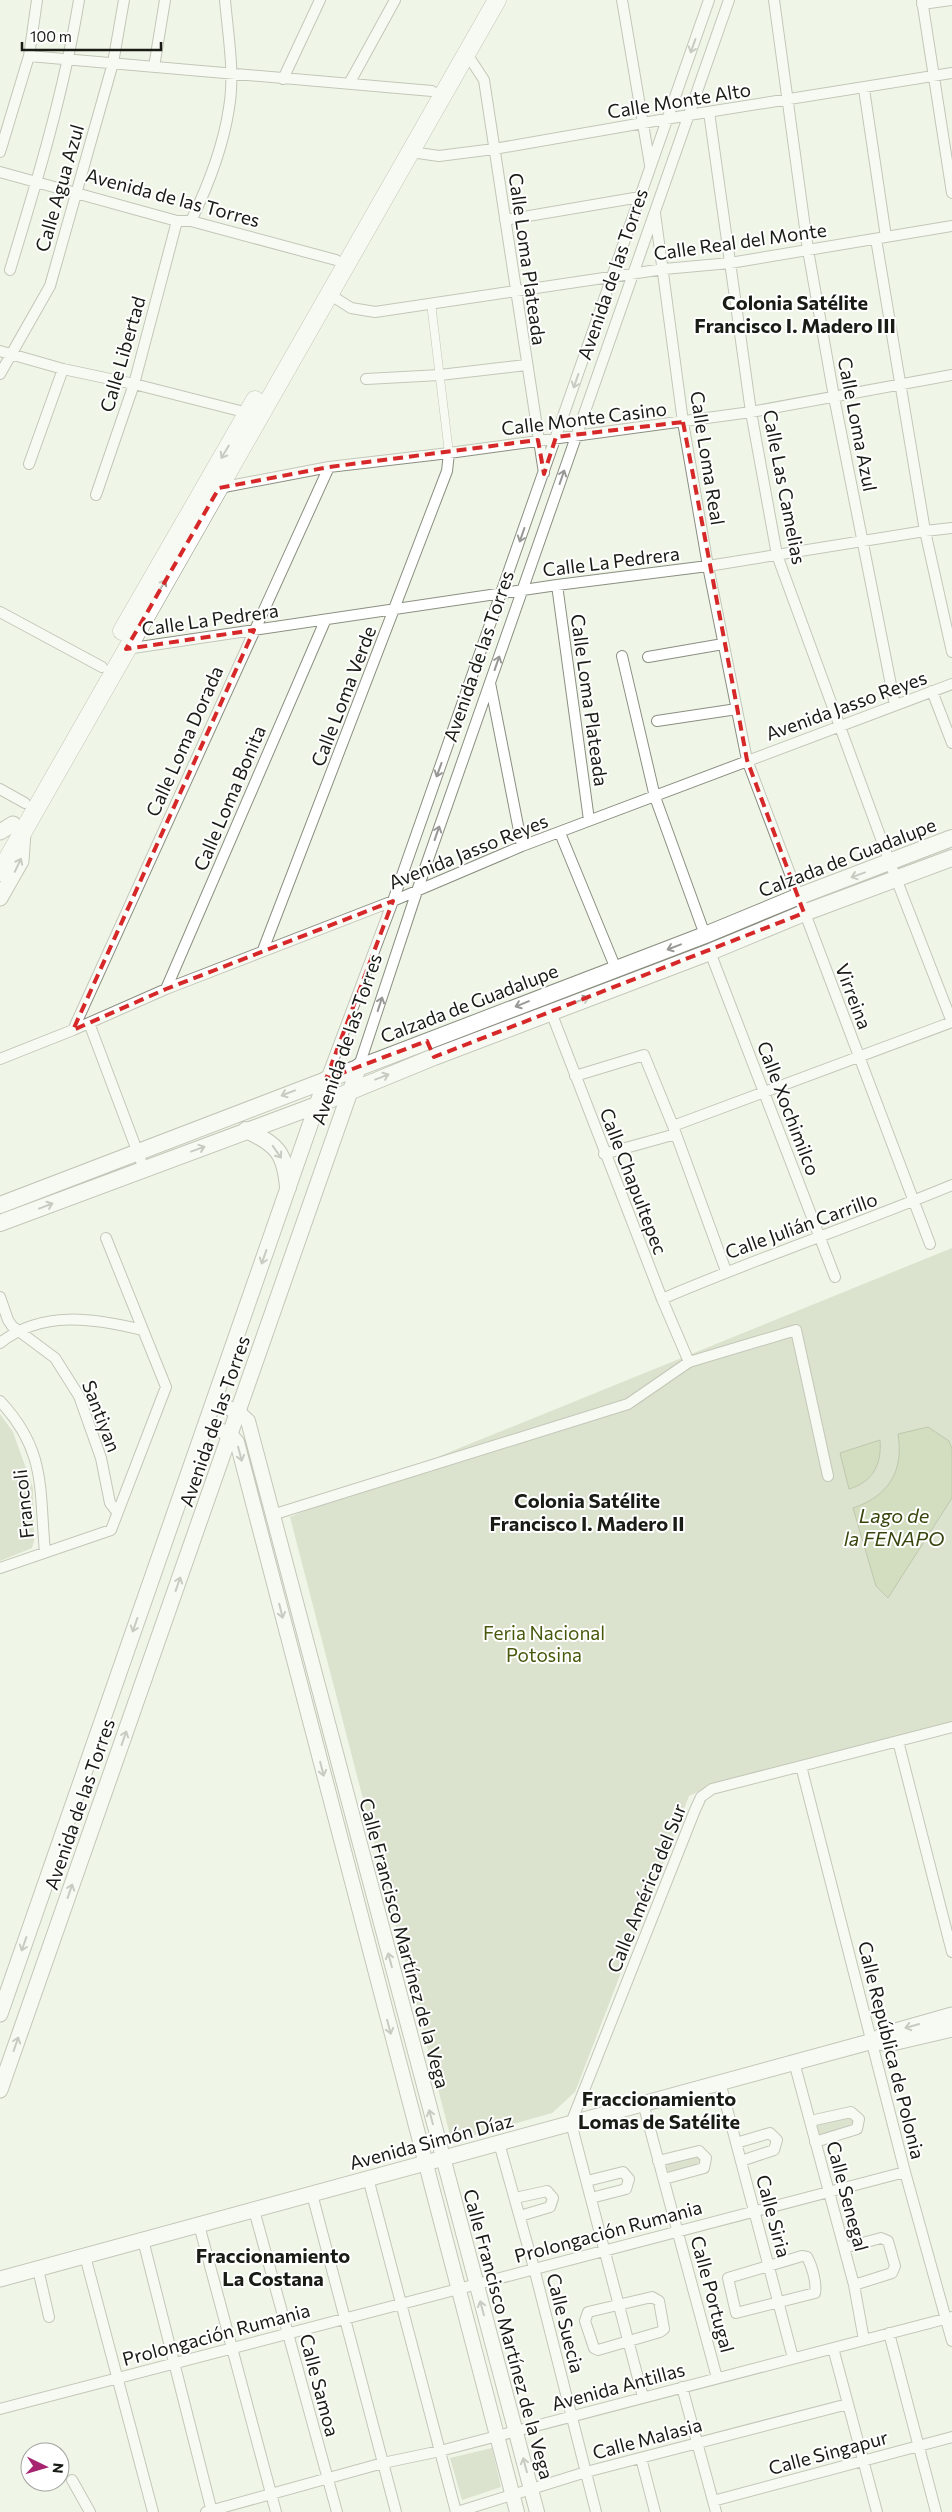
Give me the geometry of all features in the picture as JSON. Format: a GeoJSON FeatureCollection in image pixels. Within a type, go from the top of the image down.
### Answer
{"type":"FeatureCollection","features":[{"type":"Feature","properties":{"kind":"highway"},"geometry":{"type":"LineString","coordinates":[[0,872],[12,828],[25,803],[484,0]]}},
{"type":"Feature","properties":{"kind":"highway"},"geometry":{"type":"LineString","coordinates":[[0,847],[126,649],[412,152],[497,0]]}},
{"type":"Feature","properties":{"kind":"main road"},"geometry":{"type":"LineString","coordinates":[[0,898],[21,861],[12,828]]}},
{"type":"Feature","properties":{"kind":"main road","name":"Calzada de Guadalupe"},"geometry":{"type":"LineString","coordinates":[[0,1205],[705,935],[797,897],[952,838]]}},
{"type":"Feature","properties":{"kind":"main road","name":"Calzada de Guadalupe"},"geometry":{"type":"LineString","coordinates":[[0,1223],[317,1105],[351,1089],[710,952],[804,913],[952,858]]}},
{"type":"Feature","properties":{"kind":"main road"},"geometry":{"type":"LineString","coordinates":[[427,1041],[434,1057]]}},
{"type":"Feature","properties":{"kind":"main road","name":"Avenida de las Torres"},"geometry":{"type":"LineString","coordinates":[[0,2090],[359,1066]]}},
{"type":"Feature","properties":{"kind":"main road","name":"Avenida de las Torres"},"geometry":{"type":"LineString","coordinates":[[0,2014],[326,1079]]}},
{"type":"Feature","properties":{"kind":"main road"},"geometry":{"type":"LineString","coordinates":[[246,1130],[269,1140],[286,1165],[288,1188]]}},
{"type":"Feature","properties":{"kind":"main road"},"geometry":{"type":"LineString","coordinates":[[276,1222],[301,1233]]}},
{"type":"Feature","properties":{"kind":"main road"},"geometry":{"type":"LineString","coordinates":[[169,1530],[194,1539]]}},
{"type":"Feature","properties":{"kind":"main road","name":"Avenida Simón Díaz"},"geometry":{"type":"LineString","coordinates":[[0,2279],[873,2041],[886,2034],[952,2015]]}},
{"type":"Feature","properties":{"kind":"main road","name":"Avenida Simón Díaz"},"geometry":{"type":"LineString","coordinates":[[873,2041],[888,2044],[952,2029]]}},
{"type":"Feature","properties":{"kind":"street"},"geometry":{"type":"LineString","coordinates":[[0,152],[29,56],[37,0]]}},
{"type":"Feature","properties":{"kind":"street"},"geometry":{"type":"LineString","coordinates":[[10,270],[37,182],[69,58],[79,0]]}},
{"type":"Feature","properties":{"kind":"street","name":"Calle Agua Azul"},"geometry":{"type":"LineString","coordinates":[[0,374],[50,286],[113,63],[124,0]]}},
{"type":"Feature","properties":{"kind":"street"},"geometry":{"type":"LineString","coordinates":[[154,67],[165,0]]}},
{"type":"Feature","properties":{"kind":"street"},"geometry":{"type":"LineString","coordinates":[[190,221],[207,187],[220,148],[230,108],[231,74],[225,0]]}},
{"type":"Feature","properties":{"kind":"street"},"geometry":{"type":"LineString","coordinates":[[283,79],[320,0]]}},
{"type":"Feature","properties":{"kind":"street"},"geometry":{"type":"LineString","coordinates":[[350,82],[395,0]]}},
{"type":"Feature","properties":{"kind":"street"},"geometry":{"type":"LineString","coordinates":[[622,0],[644,123],[650,169]]}},
{"type":"Feature","properties":{"kind":"street","name":"Avenida de las Torres"},"geometry":{"type":"LineString","coordinates":[[326,1079],[393,901],[709,0]]}},
{"type":"Feature","properties":{"kind":"street","name":"Avenida de las Torres"},"geometry":{"type":"LineString","coordinates":[[359,1066],[417,891],[729,0]]}},
{"type":"Feature","properties":{"kind":"street","name":"Calle Loma Azul"},"geometry":{"type":"LineString","coordinates":[[774,0],[808,250],[834,397],[895,705]]}},
{"type":"Feature","properties":{"kind":"street"},"geometry":{"type":"LineString","coordinates":[[952,0],[922,2],[949,155],[952,193]]}},
{"type":"Feature","properties":{"kind":"street","name":"Calle Loma Plateada"},"geometry":{"type":"LineString","coordinates":[[467,54],[484,80],[544,474]]}},
{"type":"Feature","properties":{"kind":"street"},"geometry":{"type":"LineString","coordinates":[[29,56],[69,58],[283,79],[350,82],[432,90]]}},
{"type":"Feature","properties":{"kind":"street","name":"Calle Monte Alto"},"geometry":{"type":"LineString","coordinates":[[412,152],[438,156],[494,149],[668,118],[864,89],[952,73]]}},
{"type":"Feature","properties":{"kind":"street"},"geometry":{"type":"LineString","coordinates":[[864,89],[881,238],[902,384],[925,531],[952,652]]}},
{"type":"Feature","properties":{"kind":"street","name":"Calle Las Camelias"},"geometry":{"type":"LineString","coordinates":[[709,112],[751,412],[777,555],[890,862],[952,1022]]}},
{"type":"Feature","properties":{"kind":"street","name":"Avenida de las Torres"},"geometry":{"type":"LineString","coordinates":[[0,172],[177,221],[190,221],[336,260]]}},
{"type":"Feature","properties":{"kind":"street"},"geometry":{"type":"LineString","coordinates":[[505,220],[640,197]]}},
{"type":"Feature","properties":{"kind":"street","name":"Calle Loma Real"},"geometry":{"type":"LineString","coordinates":[[655,212],[683,422],[708,566],[747,760]]}},
{"type":"Feature","properties":{"kind":"street","name":"Calle Libertad"},"geometry":{"type":"LineString","coordinates":[[96,495],[134,384],[177,221]]}},
{"type":"Feature","properties":{"kind":"street","name":"Calle Real del Monte"},"geometry":{"type":"LineString","coordinates":[[329,294],[351,308],[375,312],[664,269],[730,263],[952,226]]}},
{"type":"Feature","properties":{"kind":"street"},"geometry":{"type":"LineString","coordinates":[[431,303],[449,454]]}},
{"type":"Feature","properties":{"kind":"street"},"geometry":{"type":"LineString","coordinates":[[0,351],[63,369],[134,384],[248,413]]}},
{"type":"Feature","properties":{"kind":"street"},"geometry":{"type":"LineString","coordinates":[[366,379],[440,375],[526,365]]}},
{"type":"Feature","properties":{"kind":"street"},"geometry":{"type":"LineString","coordinates":[[29,464],[63,369]]}},
{"type":"Feature","properties":{"kind":"street","name":"Calle Monte Casino"},"geometry":{"type":"LineString","coordinates":[[219,488],[329,467],[449,454],[538,440],[751,412],[952,375]]}},
{"type":"Feature","properties":{"kind":"street","name":"Calle Loma Verde"},"geometry":{"type":"LineString","coordinates":[[263,950],[395,610],[447,471],[449,454]]}},
{"type":"Feature","properties":{"kind":"street","name":"Calle Loma Dorada"},"geometry":{"type":"LineString","coordinates":[[73,1030],[329,467]]}},
{"type":"Feature","properties":{"kind":"street","name":"Calle La Pedrera"},"geometry":{"type":"LineString","coordinates":[[126,649],[325,621],[556,585],[708,566],[863,540],[952,528]]}},
{"type":"Feature","properties":{"kind":"street","name":"Calle Loma Plateada"},"geometry":{"type":"LineString","coordinates":[[556,585],[589,820]]}},
{"type":"Feature","properties":{"kind":"street"},"geometry":{"type":"LineString","coordinates":[[0,612],[102,667]]}},
{"type":"Feature","properties":{"kind":"street","name":"Calle Loma Bonita"},"geometry":{"type":"LineString","coordinates":[[166,989],[325,621]]}},
{"type":"Feature","properties":{"kind":"street"},"geometry":{"type":"LineString","coordinates":[[648,657],[723,644]]}},
{"type":"Feature","properties":{"kind":"street"},"geometry":{"type":"LineString","coordinates":[[622,656],[655,797],[705,935]]}},
{"type":"Feature","properties":{"kind":"street"},"geometry":{"type":"LineString","coordinates":[[490,682],[522,846]]}},
{"type":"Feature","properties":{"kind":"street","name":"Avenida Jasso Reyes"},"geometry":{"type":"LineString","coordinates":[[0,1059],[263,950],[393,901],[522,846],[952,684]]}},
{"type":"Feature","properties":{"kind":"street"},"geometry":{"type":"LineString","coordinates":[[932,691],[952,743]]}},
{"type":"Feature","properties":{"kind":"street"},"geometry":{"type":"LineString","coordinates":[[657,721],[737,709]]}},
{"type":"Feature","properties":{"kind":"street","name":"Virreina"},"geometry":{"type":"LineString","coordinates":[[747,760],[797,897],[930,1244]]}},
{"type":"Feature","properties":{"kind":"street"},"geometry":{"type":"LineString","coordinates":[[0,788],[25,803]]}},
{"type":"Feature","properties":{"kind":"street"},"geometry":{"type":"LineString","coordinates":[[560,833],[616,969]]}},
{"type":"Feature","properties":{"kind":"street","name":"Calle Xochimilco"},"geometry":{"type":"LineString","coordinates":[[710,952],[835,1277]]}},
{"type":"Feature","properties":{"kind":"street","name":"Calle Chapultepec"},"geometry":{"type":"LineString","coordinates":[[551,1012],[604,1154],[689,1362]]}},
{"type":"Feature","properties":{"kind":"street"},"geometry":{"type":"LineString","coordinates":[[604,1154],[675,1130],[764,1093],[952,1022]]}},
{"type":"Feature","properties":{"kind":"street"},"geometry":{"type":"LineString","coordinates":[[89,1023],[144,1168]]}},
{"type":"Feature","properties":{"kind":"street"},"geometry":{"type":"LineString","coordinates":[[575,1076],[644,1055],[675,1130],[726,1271]]}},
{"type":"Feature","properties":{"kind":"street","name":"Calle Julián Carrillo"},"geometry":{"type":"LineString","coordinates":[[662,1299],[726,1271],[820,1238],[952,1185]]}},
{"type":"Feature","properties":{"kind":"street"},"geometry":{"type":"LineString","coordinates":[[0,1568],[111,1530],[166,1387],[106,1238]]}},
{"type":"Feature","properties":{"kind":"street","name":"Santiyan"},"geometry":{"type":"LineString","coordinates":[[0,1297],[8,1320],[19,1331],[55,1358],[80,1396],[101,1458],[110,1503],[118,1512]]}},
{"type":"Feature","properties":{"kind":"street"},"geometry":{"type":"LineString","coordinates":[[0,1343],[34,1324],[69,1318],[120,1324],[142,1330]]}},
{"type":"Feature","properties":{"kind":"street"},"geometry":{"type":"LineString","coordinates":[[258,1519],[628,1404],[689,1362],[796,1330],[828,1476]]}},
{"type":"Feature","properties":{"kind":"street","name":"Francoli"},"geometry":{"type":"LineString","coordinates":[[0,1401],[18,1424],[38,1466],[44,1504],[45,1552]]}},
{"type":"Feature","properties":{"kind":"street"},"geometry":{"type":"LineString","coordinates":[[214,1402],[238,1412]]}},
{"type":"Feature","properties":{"kind":"street","name":"Calle Francisco Martínez de la Vega"},"geometry":{"type":"LineString","coordinates":[[238,1412],[248,1421],[475,2284],[537,2512]]}},
{"type":"Feature","properties":{"kind":"street"},"geometry":{"type":"LineString","coordinates":[[206,1425],[230,1434]]}},
{"type":"Feature","properties":{"kind":"street","name":"Calle Francisco Martínez de la Vega"},"geometry":{"type":"LineString","coordinates":[[230,1434],[237,1442],[258,1519],[348,1873],[426,2162],[517,2512]]}},
{"type":"Feature","properties":{"kind":"street","name":"Calle América del Sur"},"geometry":{"type":"LineString","coordinates":[[571,2123],[701,1797],[712,1789],[952,1727]]}},
{"type":"Feature","properties":{"kind":"street"},"geometry":{"type":"LineString","coordinates":[[898,1741],[952,1952]]}},
{"type":"Feature","properties":{"kind":"street","name":"Calle República de Polonia"},"geometry":{"type":"LineString","coordinates":[[802,1766],[905,2172],[949,2318],[952,2341]]}},
{"type":"Feature","properties":{"kind":"street","name":"Calle Senegal"},"geometry":{"type":"LineString","coordinates":[[794,2062],[854,2285],[864,2340]]}},
{"type":"Feature","properties":{"kind":"street","name":"Calle Siria"},"geometry":{"type":"LineString","coordinates":[[720,2082],[793,2358]]}},
{"type":"Feature","properties":{"kind":"street","name":"Calle Portugal"},"geometry":{"type":"LineString","coordinates":[[643,2103],[679,2230],[717,2378]]}},
{"type":"Feature","properties":{"kind":"street"},"geometry":{"type":"LineString","coordinates":[[810,2122],[851,2112],[859,2119],[857,2129],[815,2142]]}},
{"type":"Feature","properties":{"kind":"street"},"geometry":{"type":"LineString","coordinates":[[571,2123],[643,2397]]}},
{"type":"Feature","properties":{"kind":"street"},"geometry":{"type":"LineString","coordinates":[[736,2143],[770,2133],[777,2140],[774,2150],[741,2161]]}},
{"type":"Feature","properties":{"kind":"street","name":"Calle Suecia"},"geometry":{"type":"LineString","coordinates":[[499,2143],[534,2268],[596,2512]]}},
{"type":"Feature","properties":{"kind":"street"},"geometry":{"type":"LineString","coordinates":[[658,2161],[699,2151],[706,2158],[704,2168],[664,2179]]}},
{"type":"Feature","properties":{"kind":"street"},"geometry":{"type":"LineString","coordinates":[[587,2181],[623,2172],[629,2179],[626,2189],[591,2198]]}},
{"type":"Feature","properties":{"kind":"street","name":"Prolongación Rumania"},"geometry":{"type":"LineString","coordinates":[[0,2409],[905,2172]]}},
{"type":"Feature","properties":{"kind":"street"},"geometry":{"type":"LineString","coordinates":[[368,2178],[456,2512]]}},
{"type":"Feature","properties":{"kind":"street"},"geometry":{"type":"LineString","coordinates":[[515,2198],[547,2191],[553,2198],[550,2207],[520,2216]]}},
{"type":"Feature","properties":{"kind":"street"},"geometry":{"type":"LineString","coordinates":[[312,2194],[396,2512]]}},
{"type":"Feature","properties":{"kind":"street","name":"Calle Samoa"},"geometry":{"type":"LineString","coordinates":[[254,2210],[337,2512]]}},
{"type":"Feature","properties":{"kind":"street"},"geometry":{"type":"LineString","coordinates":[[199,2225],[276,2512]]}},
{"type":"Feature","properties":{"kind":"street"},"geometry":{"type":"LineString","coordinates":[[844,2248],[881,2238],[885,2239],[888,2241],[895,2266],[892,2273],[854,2285]]}},
{"type":"Feature","properties":{"kind":"street"},"geometry":{"type":"LineString","coordinates":[[143,2240],[175,2363],[210,2511]]}},
{"type":"Feature","properties":{"kind":"street"},"geometry":{"type":"LineString","coordinates":[[85,2256],[153,2512]]}},
{"type":"Feature","properties":{"kind":"street"},"geometry":{"type":"LineString","coordinates":[[802,2256],[808,2257],[816,2288],[815,2293],[780,2304],[740,2313],[734,2309],[728,2278],[802,2256]]}},
{"type":"Feature","properties":{"kind":"street"},"geometry":{"type":"LineString","coordinates":[[38,2269],[49,2317]]}},
{"type":"Feature","properties":{"kind":"street"},"geometry":{"type":"LineString","coordinates":[[652,2297],[660,2302],[664,2329],[628,2342],[598,2350],[594,2348],[585,2320],[588,2312],[618,2303],[652,2297]]}},
{"type":"Feature","properties":{"kind":"street","name":"Avenida Antillas"},"geometry":{"type":"LineString","coordinates":[[210,2511],[383,2463],[440,2451],[949,2318]]}},
{"type":"Feature","properties":{"kind":"street"},"geometry":{"type":"LineString","coordinates":[[889,2333],[920,2445],[936,2512]]}},
{"type":"Feature","properties":{"kind":"street"},"geometry":{"type":"LineString","coordinates":[[833,2348],[877,2512]]}},
{"type":"Feature","properties":{"kind":"street"},"geometry":{"type":"LineString","coordinates":[[682,2387],[716,2512]]}},
{"type":"Feature","properties":{"kind":"street","name":"Calle Malasia"},"geometry":{"type":"LineString","coordinates":[[456,2512],[586,2472],[848,2404]]}},
{"type":"Feature","properties":{"kind":"street","name":"Calle Singapur"},"geometry":{"type":"LineString","coordinates":[[713,2501],[952,2437]]}},
{"type":"Feature","properties":{"kind":"street"},"geometry":{"type":"LineString","coordinates":[[640,2458],[655,2512]]}},
{"type":"Feature","properties":{"kind":"street"},"geometry":{"type":"LineString","coordinates":[[72,2480],[90,2512]]}},
{"type":"Feature","properties":{"kind":"highlighted area"},"geometry":{"type":"Polygon","coordinates":[[[683,422],[747,760],[804,913],[434,1057],[427,1041],[326,1079],[393,901],[166,989],[73,1030],[254,630],[126,649],[219,488],[329,467],[538,440],[544,474],[556,437],[683,422]]]}},
{"type":"Feature","properties":{"kind":"green space","name":"Feria Nacional Potosina"},"geometry":{"type":"Polygon","coordinates":[[[952,1248],[952,1723],[710,1786],[689,1796],[575,2092],[552,2113],[457,2140],[450,2135],[290,1517],[952,1248]]]}},
{"type":"Feature","properties":{"kind":"green space"},"geometry":{"type":"Polygon","coordinates":[[[0,1414],[13,1432],[33,1488],[34,1541],[32,1548],[0,1561],[0,1414]]]}},
{"type":"Feature","properties":{"kind":"green space"},"geometry":{"type":"Polygon","coordinates":[[[852,2114],[856,2126],[820,2137],[816,2124],[852,2114]]]}},
{"type":"Feature","properties":{"kind":"green space"},"geometry":{"type":"Polygon","coordinates":[[[700,2156],[701,2169],[669,2177],[666,2164],[700,2156]]]}},
{"type":"Feature","properties":{"kind":"green space"},"geometry":{"type":"Polygon","coordinates":[[[492,2448],[501,2487],[462,2500],[450,2458],[492,2448]]]}},
{"type":"Feature","properties":{"kind":"water","name":"Lago de la FENAPO"},"geometry":{"type":"Polygon","coordinates":[[[928,1427],[949,1441],[952,1449],[952,1498],[888,1598],[876,1586],[853,1508],[876,1497],[891,1480],[899,1459],[898,1434],[928,1427]]]}},
{"type":"Feature","properties":{"kind":"water"},"geometry":{"type":"Polygon","coordinates":[[[880,1440],[879,1457],[874,1471],[864,1482],[849,1489],[840,1453],[880,1440]]]}},
{"type":"Feature","properties":{"kind":"district","name":"Colonia Satélite Francisco I. Madero III"},"geometry":{"type":"Point","coordinates":[795,314]}},
{"type":"Feature","properties":{"kind":"district","name":"Colonia Satélite Francisco I. Madero II"},"geometry":{"type":"Point","coordinates":[587,1512]}},
{"type":"Feature","properties":{"kind":"district","name":"Fraccionamiento Lomas de Satélite"},"geometry":{"type":"Point","coordinates":[659,2110]}},
{"type":"Feature","properties":{"kind":"district","name":"Fraccionamiento La Costana"},"geometry":{"type":"Point","coordinates":[273,2266]}}]}
